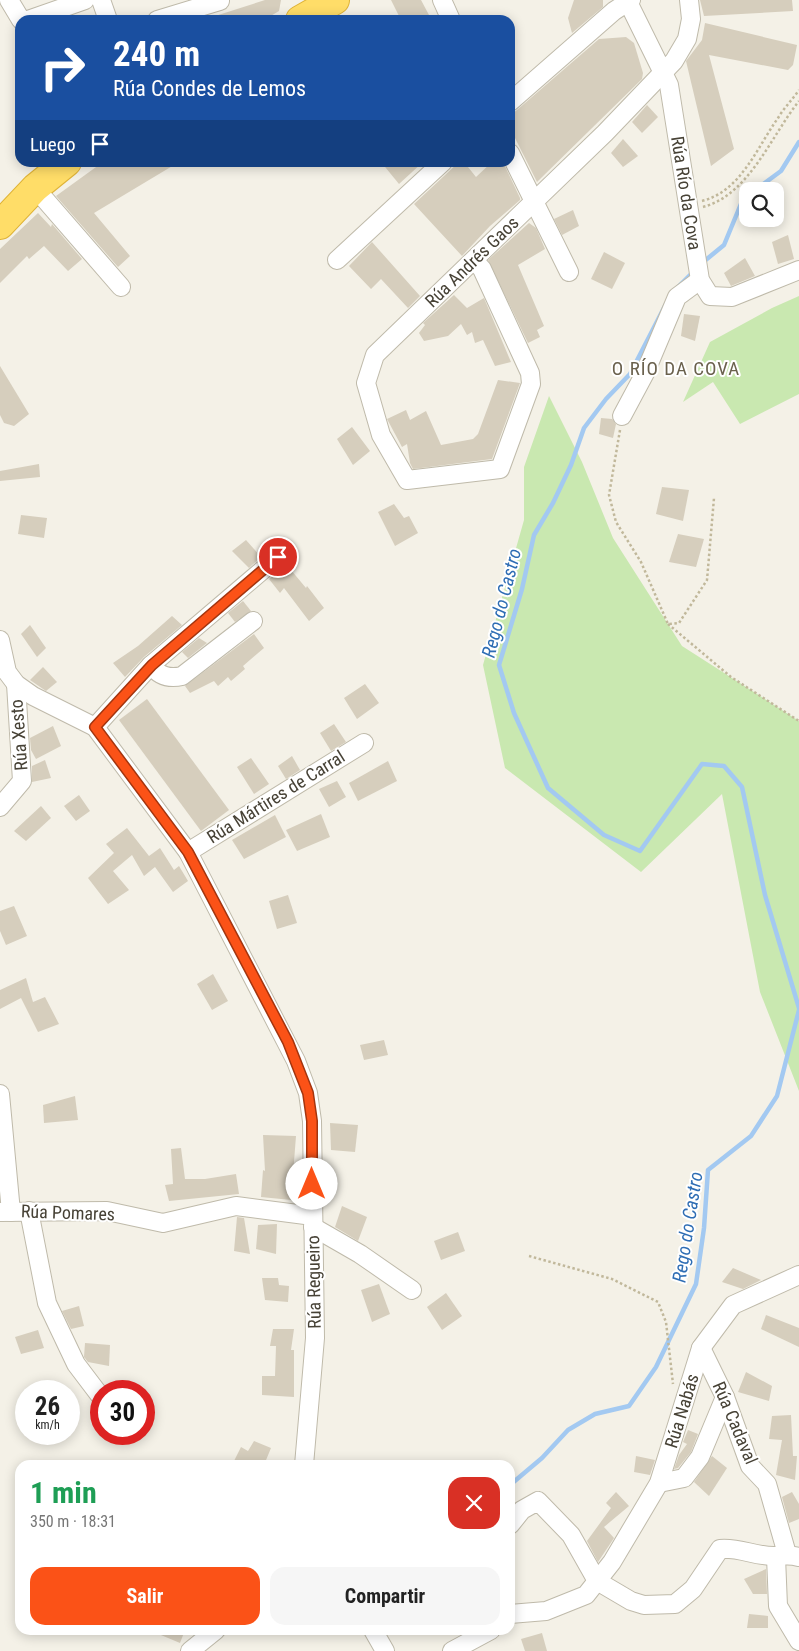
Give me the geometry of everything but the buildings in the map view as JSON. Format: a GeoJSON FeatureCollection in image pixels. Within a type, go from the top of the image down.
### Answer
{"type":"FeatureCollection","features":[{"type":"Feature","properties":{"kind":"highway"},"geometry":{"type":"LineString","coordinates":[[309,15],[335,0]]}},
{"type":"Feature","properties":{"kind":"highway"},"geometry":{"type":"LineString","coordinates":[[0,225],[35,188],[61,167]]}},
{"type":"Feature","properties":{"kind":"street"},"geometry":{"type":"LineString","coordinates":[[9,0],[18,15]]}},
{"type":"Feature","properties":{"kind":"street"},"geometry":{"type":"LineString","coordinates":[[42,15],[85,0]]}},
{"type":"Feature","properties":{"kind":"street"},"geometry":{"type":"LineString","coordinates":[[101,0],[106,15]]}},
{"type":"Feature","properties":{"kind":"street"},"geometry":{"type":"LineString","coordinates":[[442,0],[449,15]]}},
{"type":"Feature","properties":{"kind":"street","name":"Rúa Andrés Gaos"},"geometry":{"type":"LineString","coordinates":[[474,260],[482,269],[530,373],[531,384],[500,469],[407,480],[381,435],[366,382],[375,355],[533,203],[674,61],[687,39],[691,20],[689,0]]}},
{"type":"Feature","properties":{"kind":"street"},"geometry":{"type":"LineString","coordinates":[[174,15],[220,1]]}},
{"type":"Feature","properties":{"kind":"street"},"geometry":{"type":"LineString","coordinates":[[515,98],[614,11],[629,1]]}},
{"type":"Feature","properties":{"kind":"street","name":"Rúa Río da Cova"},"geometry":{"type":"LineString","coordinates":[[629,1],[664,71],[669,85],[700,280]]}},
{"type":"Feature","properties":{"kind":"street"},"geometry":{"type":"LineString","coordinates":[[515,164],[569,272]]}},
{"type":"Feature","properties":{"kind":"street"},"geometry":{"type":"LineString","coordinates":[[337,260],[438,167]]}},
{"type":"Feature","properties":{"kind":"street"},"geometry":{"type":"LineString","coordinates":[[35,188],[121,287]]}},
{"type":"Feature","properties":{"kind":"street"},"geometry":{"type":"LineString","coordinates":[[622,415],[645,373],[677,297],[700,280],[710,296],[732,297],[799,270]]}},
{"type":"Feature","properties":{"kind":"street"},"geometry":{"type":"LineString","coordinates":[[95,727],[152,665],[278,557]]}},
{"type":"Feature","properties":{"kind":"street"},"geometry":{"type":"LineString","coordinates":[[152,665],[158,674],[174,678],[182,676],[253,621]]}},
{"type":"Feature","properties":{"kind":"street"},"geometry":{"type":"LineString","coordinates":[[0,640],[7,672],[16,684]]}},
{"type":"Feature","properties":{"kind":"street","name":"Rúa Regueiro"},"geometry":{"type":"LineString","coordinates":[[16,684],[42,700],[95,727],[188,852],[288,1042],[305,1085],[312,1121],[315,1338],[304,1460]]}},
{"type":"Feature","properties":{"kind":"street","name":"Rúa Xesto"},"geometry":{"type":"LineString","coordinates":[[0,807],[22,781],[16,684]]}},
{"type":"Feature","properties":{"kind":"street","name":"Rúa Mártires de Carral"},"geometry":{"type":"LineString","coordinates":[[188,852],[364,742]]}},
{"type":"Feature","properties":{"kind":"street"},"geometry":{"type":"LineString","coordinates":[[0,1094],[6,1212]]}},
{"type":"Feature","properties":{"kind":"street","name":"Rúa Pomares"},"geometry":{"type":"LineString","coordinates":[[6,1212],[107,1211],[163,1223],[236,1206],[313,1222]]}},
{"type":"Feature","properties":{"kind":"street"},"geometry":{"type":"LineString","coordinates":[[29,1212],[47,1303],[76,1364],[90,1382]]}},
{"type":"Feature","properties":{"kind":"street"},"geometry":{"type":"LineString","coordinates":[[313,1222],[412,1290]]}},
{"type":"Feature","properties":{"kind":"street","name":"Rúa Nabás"},"geometry":{"type":"LineString","coordinates":[[515,1616],[546,1611],[586,1595],[612,1562],[659,1483],[701,1348],[733,1305],[799,1275]]}},
{"type":"Feature","properties":{"kind":"street","name":"Rúa Cadaval"},"geometry":{"type":"LineString","coordinates":[[701,1348],[726,1397],[750,1466],[767,1484],[787,1556],[778,1606],[799,1641]]}},
{"type":"Feature","properties":{"kind":"street"},"geometry":{"type":"LineString","coordinates":[[659,1483],[684,1478],[700,1457],[726,1397]]}},
{"type":"Feature","properties":{"kind":"street"},"geometry":{"type":"LineString","coordinates":[[515,1519],[522,1510],[538,1500],[571,1536],[597,1581],[630,1601],[644,1605],[675,1604],[693,1589],[720,1549],[734,1548],[787,1556]]}},
{"type":"Feature","properties":{"kind":"street"},"geometry":{"type":"LineString","coordinates":[[190,1651],[210,1635]]}},
{"type":"Feature","properties":{"kind":"street"},"geometry":{"type":"LineString","coordinates":[[376,1635],[385,1651]]}},
{"type":"Feature","properties":{"kind":"street"},"geometry":{"type":"LineString","coordinates":[[452,1651],[482,1635]]}},
{"type":"Feature","properties":{"kind":"path"},"geometry":{"type":"LineString","coordinates":[[689,208],[714,198],[728,189],[752,160],[777,118],[799,90]]}},
{"type":"Feature","properties":{"kind":"path"},"geometry":{"type":"LineString","coordinates":[[689,208],[717,204],[732,194],[757,163],[782,122],[799,101]]}},
{"type":"Feature","properties":{"kind":"path"},"geometry":{"type":"LineString","coordinates":[[622,415],[609,495],[616,522],[640,562],[668,624],[731,677],[799,720]]}},
{"type":"Feature","properties":{"kind":"path"},"geometry":{"type":"LineString","coordinates":[[668,624],[679,623],[707,580],[714,498]]}},
{"type":"Feature","properties":{"kind":"path"},"geometry":{"type":"LineString","coordinates":[[529,1256],[612,1279],[658,1302],[666,1322],[674,1391]]}},
{"type":"Feature","properties":{"kind":"green space"},"geometry":{"type":"Polygon","coordinates":[[[799,296],[799,394],[740,424],[713,382],[683,402],[710,342],[772,308],[799,296]]]}},
{"type":"Feature","properties":{"kind":"green space"},"geometry":{"type":"Polygon","coordinates":[[[549,396],[582,462],[613,538],[682,646],[799,721],[799,1091],[760,992],[722,794],[641,872],[505,768],[483,665],[524,520],[524,467],[549,396]]]}},
{"type":"Feature","properties":{"kind":"waterway","name":"Rego do Castro"},"geometry":{"type":"LineString","coordinates":[[766,182],[781,171],[799,142]]}},
{"type":"Feature","properties":{"kind":"waterway","name":"Rego do Castro"},"geometry":{"type":"LineString","coordinates":[[702,263],[724,245],[739,209]]}},
{"type":"Feature","properties":{"kind":"waterway","name":"Rego do Castro"},"geometry":{"type":"LineString","coordinates":[[676,289],[695,270]]}},
{"type":"Feature","properties":{"kind":"waterway","name":"Rego do Castro"},"geometry":{"type":"LineString","coordinates":[[666,304],[630,374],[606,399],[584,428],[571,465],[553,503],[534,535],[522,589],[499,665],[514,713],[548,788],[604,835],[640,851],[702,764],[724,766],[742,787],[765,895],[799,1008]]}},
{"type":"Feature","properties":{"kind":"waterway","name":"Rego do Castro"},"geometry":{"type":"LineString","coordinates":[[515,1481],[542,1458],[568,1430],[595,1414],[629,1406],[656,1367],[696,1284],[704,1228],[708,1170],[751,1136],[777,1096],[799,1010]]}},
{"type":"Feature","properties":{"kind":"district","name":"O RÍO DA COVA"},"geometry":{"type":"Point","coordinates":[676,368]}},
{"type":"Feature","properties":{"kind":"route"},"geometry":{"type":"LineString","coordinates":[[278,557],[152,665],[95,727],[188,852],[288,1042],[308,1093],[312,1121],[312,1184]]}}]}
